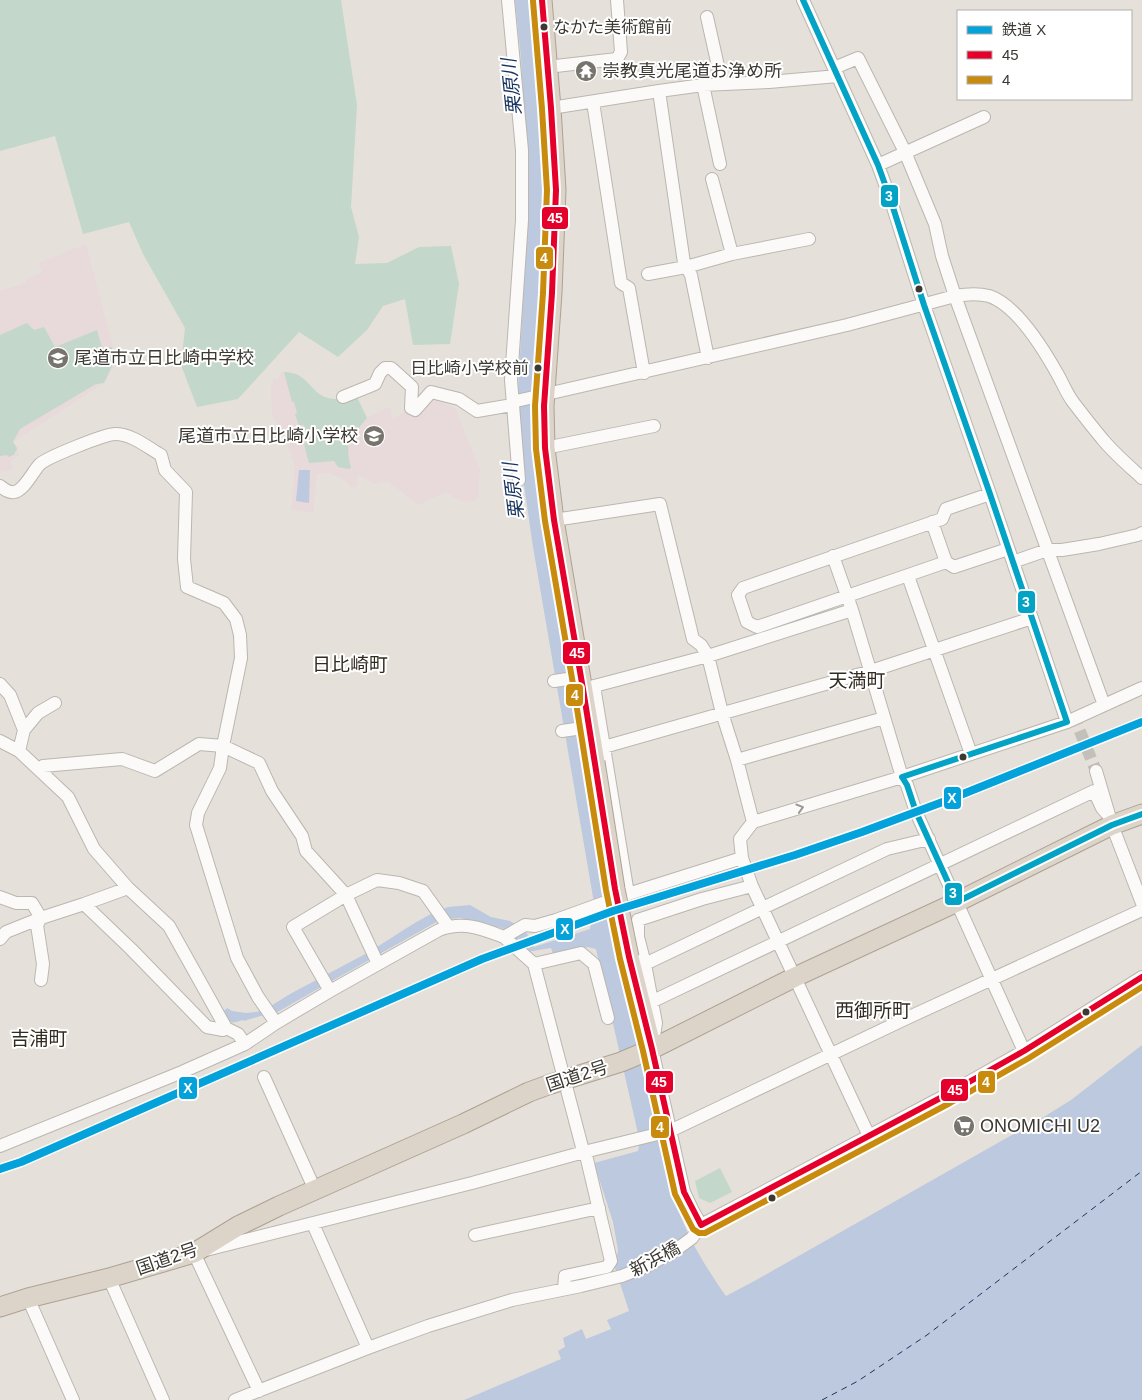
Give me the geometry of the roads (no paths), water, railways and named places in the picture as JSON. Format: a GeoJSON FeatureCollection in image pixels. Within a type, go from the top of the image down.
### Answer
{"type":"FeatureCollection","features":[{"type":"Feature","properties":{"kind":"highway"},"geometry":{"type":"LineString","coordinates":[[542,0],[556,190],[552,293],[540,396],[545,448],[554,520],[583,682],[586,727],[599,754],[615,889],[637,960],[647,1051]]}},
{"type":"Feature","properties":{"kind":"highway","name":"国道2号"},"geometry":{"type":"LineString","coordinates":[[0,1306],[109,1278],[194,1253],[244,1223],[455,1128],[529,1092],[621,1062],[647,1051],[795,977],[957,902],[1111,821],[1142,814]]}},
{"type":"Feature","properties":{"kind":"street"},"geometry":{"type":"LineString","coordinates":[[508,0],[522,150],[523,183],[511,380],[519,480]]}},
{"type":"Feature","properties":{"kind":"street"},"geometry":{"type":"LineString","coordinates":[[547,66],[617,59],[622,52],[617,0]]}},
{"type":"Feature","properties":{"kind":"street"},"geometry":{"type":"LineString","coordinates":[[803,0],[878,165],[1012,562],[1052,677],[1070,718]]}},
{"type":"Feature","properties":{"kind":"street"},"geometry":{"type":"LineString","coordinates":[[706,18],[722,84]]}},
{"type":"Feature","properties":{"kind":"street"},"geometry":{"type":"LineString","coordinates":[[551,108],[703,85],[836,72],[858,58],[905,152],[934,224],[955,296],[1104,706]]}},
{"type":"Feature","properties":{"kind":"street"},"geometry":{"type":"LineString","coordinates":[[703,85],[720,164]]}},
{"type":"Feature","properties":{"kind":"street"},"geometry":{"type":"LineString","coordinates":[[659,91],[684,263],[691,275],[708,358]]}},
{"type":"Feature","properties":{"kind":"street"},"geometry":{"type":"LineString","coordinates":[[593,102],[621,283],[629,288],[644,373]]}},
{"type":"Feature","properties":{"kind":"street"},"geometry":{"type":"LineString","coordinates":[[878,165],[984,117]]}},
{"type":"Feature","properties":{"kind":"street"},"geometry":{"type":"LineString","coordinates":[[712,179],[732,254]]}},
{"type":"Feature","properties":{"kind":"street"},"geometry":{"type":"LineString","coordinates":[[648,274],[686,267],[732,254],[808,238]]}},
{"type":"Feature","properties":{"kind":"street"},"geometry":{"type":"LineString","coordinates":[[343,396],[376,384],[380,372],[385,368],[391,368],[412,387],[411,408],[415,410],[431,392],[459,399],[477,411],[846,325],[955,296],[971,294],[988,296],[1007,307],[1023,322],[1042,346],[1071,399],[1085,418],[1105,442],[1142,478]]}},
{"type":"Feature","properties":{"kind":"street"},"geometry":{"type":"LineString","coordinates":[[545,448],[654,426]]}},
{"type":"Feature","properties":{"kind":"street"},"geometry":{"type":"LineString","coordinates":[[0,486],[14,492],[20,489],[40,464],[53,456],[114,434],[126,436],[160,456],[166,470],[186,492],[184,559],[187,587],[224,603],[236,619],[240,635],[240,658],[220,768],[198,812],[196,825],[237,958],[258,997],[271,1015]]}},
{"type":"Feature","properties":{"kind":"street"},"geometry":{"type":"LineString","coordinates":[[946,562],[757,627],[747,622],[738,595],[743,588],[942,519],[946,509],[990,494]]}},
{"type":"Feature","properties":{"kind":"street"},"geometry":{"type":"LineString","coordinates":[[554,520],[660,504],[694,639],[701,645],[708,656],[753,822]]}},
{"type":"Feature","properties":{"kind":"street"},"geometry":{"type":"LineString","coordinates":[[932,522],[946,562],[954,567],[1008,549]]}},
{"type":"Feature","properties":{"kind":"street"},"geometry":{"type":"LineString","coordinates":[[1012,562],[1047,550],[1062,550],[1099,544],[1142,533]]}},
{"type":"Feature","properties":{"kind":"street"},"geometry":{"type":"LineString","coordinates":[[833,556],[848,596],[902,777],[1024,1051]]}},
{"type":"Feature","properties":{"kind":"street"},"geometry":{"type":"LineString","coordinates":[[908,576],[971,754]]}},
{"type":"Feature","properties":{"kind":"street"},"geometry":{"type":"LineString","coordinates":[[554,681],[583,682],[708,656],[852,610]]}},
{"type":"Feature","properties":{"kind":"street"},"geometry":{"type":"LineString","coordinates":[[599,754],[722,713],[871,670],[1032,618]]}},
{"type":"Feature","properties":{"kind":"street"},"geometry":{"type":"LineString","coordinates":[[583,682],[626,895]]}},
{"type":"Feature","properties":{"kind":"street"},"geometry":{"type":"LineString","coordinates":[[0,684],[10,695],[24,730]]}},
{"type":"Feature","properties":{"kind":"street"},"geometry":{"type":"LineString","coordinates":[[868,1136],[752,886],[742,858],[740,838],[753,822],[971,754],[1104,706],[1142,688]]}},
{"type":"Feature","properties":{"kind":"street"},"geometry":{"type":"LineString","coordinates":[[19,750],[24,730],[38,713],[55,703]]}},
{"type":"Feature","properties":{"kind":"street"},"geometry":{"type":"LineString","coordinates":[[737,760],[884,718]]}},
{"type":"Feature","properties":{"kind":"street"},"geometry":{"type":"LineString","coordinates":[[563,730],[586,727]]}},
{"type":"Feature","properties":{"kind":"street"},"geometry":{"type":"LineString","coordinates":[[0,741],[19,750],[68,797],[94,849],[128,888],[169,926],[226,1028],[238,1034],[245,1044]]}},
{"type":"Feature","properties":{"kind":"street"},"geometry":{"type":"LineString","coordinates":[[40,769],[43,766],[122,759],[156,771],[199,744],[223,746],[258,763],[272,791],[302,836],[306,851],[346,895],[375,957]]}},
{"type":"Feature","properties":{"kind":"street"},"geometry":{"type":"LineString","coordinates":[[1096,772],[1111,821],[1142,903]]}},
{"type":"Feature","properties":{"kind":"street"},"geometry":{"type":"LineString","coordinates":[[651,1002],[1094,792],[1111,821]]}},
{"type":"Feature","properties":{"kind":"street"},"geometry":{"type":"LineString","coordinates":[[637,960],[762,908],[887,849],[929,839]]}},
{"type":"Feature","properties":{"kind":"street"},"geometry":{"type":"LineString","coordinates":[[506,935],[523,927],[535,926],[556,920],[626,895],[742,858]]}},
{"type":"Feature","properties":{"kind":"street"},"geometry":{"type":"LineString","coordinates":[[326,984],[293,927],[346,895],[377,880],[398,883],[423,891],[447,924]]}},
{"type":"Feature","properties":{"kind":"street"},"geometry":{"type":"LineString","coordinates":[[752,886],[702,899],[638,920],[637,960],[656,1023],[647,1051],[665,1132],[684,1192],[692,1211],[701,1225],[946,1095],[1024,1051],[1142,977]]}},
{"type":"Feature","properties":{"kind":"street"},"geometry":{"type":"LineString","coordinates":[[0,939],[6,932],[41,918],[128,888]]}},
{"type":"Feature","properties":{"kind":"street"},"geometry":{"type":"LineString","coordinates":[[0,897],[16,903],[32,903],[41,918]]}},
{"type":"Feature","properties":{"kind":"street"},"geometry":{"type":"LineString","coordinates":[[84,904],[207,1027],[224,1030],[226,1028]]}},
{"type":"Feature","properties":{"kind":"street"},"geometry":{"type":"LineString","coordinates":[[258,1391],[194,1253],[313,1224],[665,1132],[1142,910]]}},
{"type":"Feature","properties":{"kind":"street"},"geometry":{"type":"LineString","coordinates":[[41,918],[37,925],[43,964],[41,980]]}},
{"type":"Feature","properties":{"kind":"street"},"geometry":{"type":"LineString","coordinates":[[0,1146],[182,1072],[245,1044],[271,1015],[375,957],[439,930],[447,924],[480,927],[506,935],[534,964],[599,1208],[611,1261],[607,1267],[565,1276],[564,1290]]}},
{"type":"Feature","properties":{"kind":"street"},"geometry":{"type":"LineString","coordinates":[[534,964],[582,953],[594,964],[608,1018]]}},
{"type":"Feature","properties":{"kind":"street"},"geometry":{"type":"LineString","coordinates":[[264,1077],[315,1190]]}},
{"type":"Feature","properties":{"kind":"street"},"geometry":{"type":"LineString","coordinates":[[475,1234],[599,1208]]}},
{"type":"Feature","properties":{"kind":"street"},"geometry":{"type":"LineString","coordinates":[[313,1224],[368,1348]]}},
{"type":"Feature","properties":{"kind":"street","name":"新浜橋"},"geometry":{"type":"LineString","coordinates":[[235,1400],[428,1326],[512,1300],[617,1277],[647,1266],[692,1238],[701,1225]]}},
{"type":"Feature","properties":{"kind":"street"},"geometry":{"type":"LineString","coordinates":[[109,1278],[163,1400]]}},
{"type":"Feature","properties":{"kind":"street"},"geometry":{"type":"LineString","coordinates":[[28,1298],[73,1400]]}},
{"type":"Feature","properties":{"kind":"water"},"geometry":{"type":"Polygon","coordinates":[[[515,0],[532,0],[540,99],[544,172],[544,233],[539,331],[537,332],[532,390],[533,428],[545,528],[569,675],[581,730],[622,968],[656,1117],[664,1147],[666,1147],[677,1203],[687,1232],[726,1296],[1042,1118],[1071,1100],[1142,1045],[1142,1400],[464,1400],[561,1359],[558,1351],[565,1347],[563,1338],[582,1329],[586,1339],[611,1329],[607,1320],[629,1311],[615,1268],[618,1250],[613,1222],[594,1163],[638,1151],[639,1146],[637,1129],[596,949],[588,947],[553,954],[551,948],[526,952],[519,939],[515,940],[504,929],[460,918],[440,920],[274,1014],[231,1022],[223,1012],[227,1008],[232,1011],[246,1013],[257,1012],[269,1007],[369,952],[429,915],[448,907],[470,905],[491,917],[510,921],[525,930],[534,947],[590,929],[594,903],[533,547],[523,478],[518,392],[529,195],[521,58],[515,0]]]}},
{"type":"Feature","properties":{"kind":"water"},"geometry":{"type":"Polygon","coordinates":[[[299,470],[310,470],[309,503],[296,501],[299,470]]]}},
{"type":"Feature","properties":{"kind":"tunnel"},"geometry":{"type":"LineString","coordinates":[[1073,714],[1096,771]]}},
{"type":"Feature","properties":{"kind":"rail line","name":"X"},"geometry":{"type":"LineString","coordinates":[[0,1169],[21,1162],[482,959],[613,911],[795,855],[862,832],[948,800],[1142,722]]}},
{"type":"Feature","properties":{"kind":"place","name":"なかた美術館前"},"geometry":{"type":"Point","coordinates":[544,27]}},
{"type":"Feature","properties":{"kind":"place","name":"崇教真光尾道お浄め所"},"geometry":{"type":"Point","coordinates":[586,71]}},
{"type":"Feature","properties":{"kind":"place","name":"尾道市立日比崎中学校"},"geometry":{"type":"Point","coordinates":[58,358]}},
{"type":"Feature","properties":{"kind":"place","name":"日比崎小学校前"},"geometry":{"type":"Point","coordinates":[538,368]}},
{"type":"Feature","properties":{"kind":"place","name":"尾道市立日比崎小学校"},"geometry":{"type":"Point","coordinates":[374,436]}},
{"type":"Feature","properties":{"kind":"place","name":"ONOMICHI U2"},"geometry":{"type":"Point","coordinates":[964,1126]}},
{"type":"Feature","properties":{"kind":"district","name":"日比崎町"},"geometry":{"type":"Point","coordinates":[350,664]}},
{"type":"Feature","properties":{"kind":"district","name":"天満町"},"geometry":{"type":"Point","coordinates":[857,680]}},
{"type":"Feature","properties":{"kind":"district","name":"西御所町"},"geometry":{"type":"Point","coordinates":[873,1010]}},
{"type":"Feature","properties":{"kind":"district","name":"吉浦町"},"geometry":{"type":"Point","coordinates":[39,1038]}},
{"type":"Feature","properties":{"kind":"water label","name":"栗原川"},"geometry":{"type":"Point","coordinates":[511,87]}},
{"type":"Feature","properties":{"kind":"water label","name":"栗原川"},"geometry":{"type":"Point","coordinates":[513,491]}}]}
